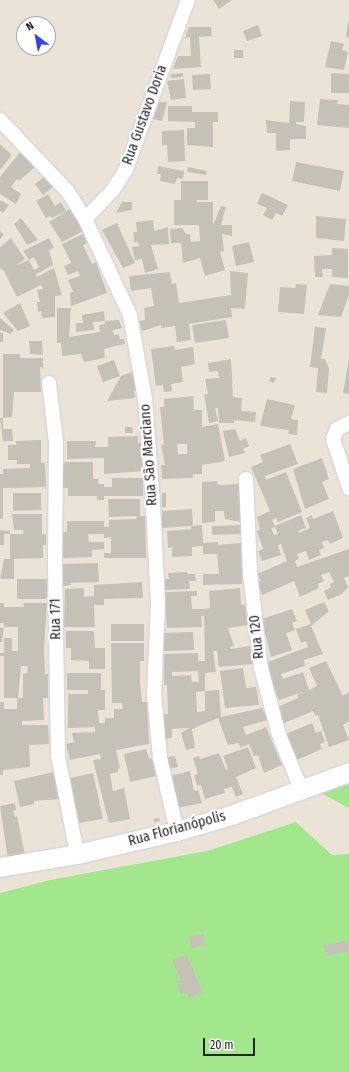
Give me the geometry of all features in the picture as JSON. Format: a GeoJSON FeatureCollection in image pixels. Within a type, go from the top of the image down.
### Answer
{"type":"FeatureCollection","features":[{"type":"Feature","properties":{"kind":"street","name":"Rua Gustavo Doria"},"geometry":{"type":"LineString","coordinates":[[85,219],[113,190],[126,169],[188,0]]}},
{"type":"Feature","properties":{"kind":"street","name":"Rua São Marciano"},"geometry":{"type":"LineString","coordinates":[[0,120],[68,192],[85,219],[130,315],[145,399],[158,603],[154,694],[160,758],[177,831]]}},
{"type":"Feature","properties":{"kind":"street","name":"Rua 171"},"geometry":{"type":"LineString","coordinates":[[49,383],[56,443],[54,565],[58,756],[77,854]]}},
{"type":"Feature","properties":{"kind":"street"},"geometry":{"type":"LineString","coordinates":[[349,423],[337,428],[333,439],[349,488]]}},
{"type":"Feature","properties":{"kind":"street","name":"Rua 120"},"geometry":{"type":"LineString","coordinates":[[246,479],[250,572],[261,668],[279,735],[301,789]]}},
{"type":"Feature","properties":{"kind":"street","name":"Rua Florianópolis"},"geometry":{"type":"LineString","coordinates":[[0,867],[77,854],[177,831],[231,815],[349,772]]}},
{"type":"Feature","properties":{"kind":"green space"},"geometry":{"type":"Polygon","coordinates":[[[349,784],[349,808],[321,793],[349,784]]]}},
{"type":"Feature","properties":{"kind":"green space"},"geometry":{"type":"Polygon","coordinates":[[[296,822],[332,855],[349,854],[349,1072],[0,1072],[0,893],[50,880],[207,851],[296,822]]]}},
{"type":"Feature","properties":{"kind":"building"},"geometry":{"type":"Polygon","coordinates":[[[213,0],[232,0],[219,9],[213,0]]]}},
{"type":"Feature","properties":{"kind":"building"},"geometry":{"type":"Polygon","coordinates":[[[348,21],[349,37],[346,37],[348,21]]]}},
{"type":"Feature","properties":{"kind":"building"},"geometry":{"type":"Polygon","coordinates":[[[258,25],[262,36],[247,41],[243,31],[258,25]]]}},
{"type":"Feature","properties":{"kind":"building"},"geometry":{"type":"Polygon","coordinates":[[[189,27],[211,27],[212,36],[199,37],[201,67],[173,69],[178,56],[191,56],[190,37],[185,38],[189,27]]]}},
{"type":"Feature","properties":{"kind":"building"},"geometry":{"type":"Polygon","coordinates":[[[331,41],[344,44],[342,50],[348,52],[344,70],[325,67],[331,41]]]}},
{"type":"Feature","properties":{"kind":"building"},"geometry":{"type":"Polygon","coordinates":[[[234,50],[243,50],[243,58],[234,58],[234,50]]]}},
{"type":"Feature","properties":{"kind":"building"},"geometry":{"type":"Polygon","coordinates":[[[183,73],[183,77],[171,78],[171,74],[183,73]]]}},
{"type":"Feature","properties":{"kind":"building"},"geometry":{"type":"Polygon","coordinates":[[[331,73],[349,74],[349,93],[331,93],[331,73]]]}},
{"type":"Feature","properties":{"kind":"building"},"geometry":{"type":"Polygon","coordinates":[[[210,74],[211,89],[193,90],[192,75],[210,74]]]}},
{"type":"Feature","properties":{"kind":"building"},"geometry":{"type":"Polygon","coordinates":[[[184,79],[186,98],[171,100],[167,81],[184,79]]]}},
{"type":"Feature","properties":{"kind":"building"},"geometry":{"type":"Polygon","coordinates":[[[320,99],[338,100],[337,104],[349,105],[349,128],[317,125],[320,99]]]}},
{"type":"Feature","properties":{"kind":"building"},"geometry":{"type":"Polygon","coordinates":[[[290,101],[305,102],[304,122],[296,122],[296,124],[306,126],[306,139],[290,139],[290,150],[276,151],[276,133],[267,133],[266,120],[289,123],[290,101]]]}},
{"type":"Feature","properties":{"kind":"building"},"geometry":{"type":"Polygon","coordinates":[[[159,102],[167,102],[162,121],[153,119],[159,102]]]}},
{"type":"Feature","properties":{"kind":"building"},"geometry":{"type":"Polygon","coordinates":[[[168,106],[192,106],[192,112],[218,112],[218,122],[213,122],[213,147],[187,145],[187,128],[195,128],[195,122],[168,121],[168,106]]]}},
{"type":"Feature","properties":{"kind":"building"},"geometry":{"type":"Polygon","coordinates":[[[184,130],[185,161],[168,162],[167,145],[162,145],[162,131],[184,130]]]}},
{"type":"Feature","properties":{"kind":"building"},"geometry":{"type":"Polygon","coordinates":[[[0,144],[12,155],[0,170],[0,144]]]}},
{"type":"Feature","properties":{"kind":"building"},"geometry":{"type":"Polygon","coordinates":[[[20,152],[35,167],[19,181],[17,179],[11,187],[21,194],[16,204],[0,194],[0,177],[20,152]]]}},
{"type":"Feature","properties":{"kind":"building"},"geometry":{"type":"Polygon","coordinates":[[[296,162],[344,171],[340,191],[292,181],[296,162]]]}},
{"type":"Feature","properties":{"kind":"building"},"geometry":{"type":"Polygon","coordinates":[[[158,166],[184,171],[183,179],[177,178],[175,184],[160,181],[161,174],[157,174],[158,166]]]}},
{"type":"Feature","properties":{"kind":"building"},"geometry":{"type":"Polygon","coordinates":[[[188,167],[207,171],[206,175],[187,172],[188,167]]]}},
{"type":"Feature","properties":{"kind":"building"},"geometry":{"type":"Polygon","coordinates":[[[45,176],[54,186],[43,195],[35,184],[45,176]]]}},
{"type":"Feature","properties":{"kind":"building"},"geometry":{"type":"Polygon","coordinates":[[[181,181],[208,181],[208,200],[196,200],[197,202],[213,202],[213,225],[221,206],[226,207],[221,225],[232,225],[232,236],[222,234],[224,251],[220,252],[225,270],[205,276],[200,258],[183,263],[181,243],[171,243],[170,229],[182,228],[186,234],[190,234],[191,242],[200,241],[199,225],[174,225],[174,200],[181,200],[181,181]]]}},
{"type":"Feature","properties":{"kind":"building"},"geometry":{"type":"Polygon","coordinates":[[[262,193],[288,205],[282,216],[276,213],[272,220],[263,215],[267,208],[257,204],[262,193]]]}},
{"type":"Feature","properties":{"kind":"building"},"geometry":{"type":"Polygon","coordinates":[[[48,194],[55,206],[61,202],[66,211],[52,218],[50,216],[46,218],[36,201],[48,194]]]}},
{"type":"Feature","properties":{"kind":"building"},"geometry":{"type":"Polygon","coordinates":[[[0,200],[9,205],[3,213],[0,211],[0,200]]]}},
{"type":"Feature","properties":{"kind":"building"},"geometry":{"type":"Polygon","coordinates":[[[122,202],[132,202],[132,210],[116,213],[122,202]]]}},
{"type":"Feature","properties":{"kind":"building"},"geometry":{"type":"Polygon","coordinates":[[[71,208],[83,231],[62,242],[49,222],[71,208]]]}},
{"type":"Feature","properties":{"kind":"building"},"geometry":{"type":"Polygon","coordinates":[[[316,216],[346,219],[344,241],[316,238],[316,216]]]}},
{"type":"Feature","properties":{"kind":"building"},"geometry":{"type":"Polygon","coordinates":[[[21,218],[38,240],[27,245],[14,224],[21,218]]]}},
{"type":"Feature","properties":{"kind":"building"},"geometry":{"type":"Polygon","coordinates":[[[153,220],[154,231],[168,227],[169,244],[151,245],[158,269],[145,273],[142,259],[135,260],[132,247],[139,246],[138,242],[134,242],[133,232],[137,232],[136,222],[153,220]]]}},
{"type":"Feature","properties":{"kind":"building"},"geometry":{"type":"Polygon","coordinates":[[[117,223],[135,263],[123,268],[102,230],[117,223]]]}},
{"type":"Feature","properties":{"kind":"building"},"geometry":{"type":"Polygon","coordinates":[[[0,231],[4,235],[0,239],[0,231]]]}},
{"type":"Feature","properties":{"kind":"building"},"geometry":{"type":"Polygon","coordinates":[[[83,234],[87,243],[83,245],[92,264],[96,262],[107,293],[71,306],[70,293],[73,292],[68,280],[80,276],[78,271],[68,275],[64,266],[71,263],[62,244],[83,234]]]}},
{"type":"Feature","properties":{"kind":"building"},"geometry":{"type":"Polygon","coordinates":[[[11,238],[25,259],[15,266],[29,260],[23,251],[49,238],[54,248],[49,250],[53,265],[36,274],[37,277],[54,268],[62,295],[55,296],[55,317],[42,318],[41,311],[38,312],[37,302],[40,302],[37,290],[43,289],[41,285],[17,297],[4,271],[0,268],[0,247],[11,238]],[[34,257],[29,260],[34,270],[39,267],[34,257]]]}},
{"type":"Feature","properties":{"kind":"building"},"geometry":{"type":"Polygon","coordinates":[[[249,242],[254,262],[236,266],[232,246],[249,242]]]}},
{"type":"Feature","properties":{"kind":"building"},"geometry":{"type":"Polygon","coordinates":[[[332,248],[348,249],[348,278],[332,277],[332,269],[322,269],[323,277],[315,277],[314,256],[332,255],[332,248]]]}},
{"type":"Feature","properties":{"kind":"building"},"geometry":{"type":"Polygon","coordinates":[[[230,271],[248,273],[245,309],[231,308],[232,317],[189,324],[191,340],[177,342],[175,326],[161,328],[161,325],[142,331],[139,321],[145,320],[144,308],[154,306],[151,288],[131,291],[129,276],[170,272],[172,284],[176,283],[179,303],[231,295],[230,271]]]}},
{"type":"Feature","properties":{"kind":"building"},"geometry":{"type":"Polygon","coordinates":[[[296,284],[307,285],[304,314],[278,312],[280,287],[295,288],[296,284]]]}},
{"type":"Feature","properties":{"kind":"building"},"geometry":{"type":"Polygon","coordinates":[[[330,284],[349,286],[349,295],[341,317],[318,315],[330,284]]]}},
{"type":"Feature","properties":{"kind":"building"},"geometry":{"type":"Polygon","coordinates":[[[20,303],[30,326],[18,331],[3,313],[20,303]]]}},
{"type":"Feature","properties":{"kind":"building"},"geometry":{"type":"Polygon","coordinates":[[[57,308],[71,308],[69,337],[100,332],[99,325],[105,324],[105,321],[119,320],[122,328],[113,330],[114,335],[119,334],[120,339],[124,339],[125,344],[104,349],[105,358],[84,362],[81,354],[62,356],[61,343],[57,343],[57,308]]]}},
{"type":"Feature","properties":{"kind":"building"},"geometry":{"type":"Polygon","coordinates":[[[104,311],[105,321],[93,322],[94,330],[76,332],[76,323],[83,323],[82,315],[104,311]]]}},
{"type":"Feature","properties":{"kind":"building"},"geometry":{"type":"Polygon","coordinates":[[[0,318],[14,330],[11,334],[0,330],[0,318]]]}},
{"type":"Feature","properties":{"kind":"building"},"geometry":{"type":"Polygon","coordinates":[[[226,320],[229,338],[195,343],[192,325],[226,320]]]}},
{"type":"Feature","properties":{"kind":"building"},"geometry":{"type":"Polygon","coordinates":[[[315,327],[326,328],[321,359],[325,359],[329,369],[327,393],[316,392],[318,368],[310,367],[315,327]]]}},
{"type":"Feature","properties":{"kind":"building"},"geometry":{"type":"Polygon","coordinates":[[[0,333],[3,333],[3,342],[0,342],[0,333]]]}},
{"type":"Feature","properties":{"kind":"building"},"geometry":{"type":"Polygon","coordinates":[[[29,341],[42,341],[43,355],[30,354],[29,341]]]}},
{"type":"Feature","properties":{"kind":"building"},"geometry":{"type":"Polygon","coordinates":[[[174,346],[175,350],[193,347],[195,364],[181,367],[183,382],[171,384],[172,391],[164,392],[163,385],[156,386],[151,349],[174,346]]]}},
{"type":"Feature","properties":{"kind":"building"},"geometry":{"type":"Polygon","coordinates":[[[3,354],[20,354],[20,358],[43,358],[43,368],[40,367],[41,392],[14,392],[12,417],[3,418],[3,354]]]}},
{"type":"Feature","properties":{"kind":"building"},"geometry":{"type":"Polygon","coordinates":[[[231,359],[233,397],[242,398],[241,411],[256,412],[255,422],[234,420],[234,423],[219,423],[218,408],[215,408],[218,421],[209,423],[204,394],[208,394],[205,379],[219,378],[218,371],[209,372],[208,363],[231,359]]]}},
{"type":"Feature","properties":{"kind":"building"},"geometry":{"type":"Polygon","coordinates":[[[349,359],[349,394],[343,393],[349,359]]]}},
{"type":"Feature","properties":{"kind":"building"},"geometry":{"type":"Polygon","coordinates":[[[114,360],[120,376],[103,382],[97,366],[114,360]]]}},
{"type":"Feature","properties":{"kind":"building"},"geometry":{"type":"Polygon","coordinates":[[[135,371],[137,391],[134,391],[135,398],[107,401],[121,376],[135,371]]]}},
{"type":"Feature","properties":{"kind":"building"},"geometry":{"type":"Polygon","coordinates":[[[271,377],[276,378],[274,383],[269,381],[271,377]]]}},
{"type":"Feature","properties":{"kind":"building"},"geometry":{"type":"Polygon","coordinates":[[[193,396],[194,410],[202,410],[202,427],[218,424],[225,461],[202,465],[202,474],[193,474],[193,478],[162,479],[161,465],[165,465],[161,445],[164,445],[160,407],[164,407],[164,399],[193,396]],[[177,444],[178,454],[187,454],[187,444],[177,444]]]}},
{"type":"Feature","properties":{"kind":"building"},"geometry":{"type":"Polygon","coordinates":[[[267,399],[295,405],[291,419],[298,420],[297,435],[288,434],[289,430],[260,426],[267,399]]]}},
{"type":"Feature","properties":{"kind":"building"},"geometry":{"type":"Polygon","coordinates":[[[0,418],[3,418],[3,429],[12,429],[13,441],[3,441],[0,418]]]}},
{"type":"Feature","properties":{"kind":"building"},"geometry":{"type":"Polygon","coordinates":[[[125,427],[132,427],[133,433],[125,433],[125,427]]]}},
{"type":"Feature","properties":{"kind":"building"},"geometry":{"type":"Polygon","coordinates":[[[235,429],[240,441],[246,438],[249,446],[243,449],[245,453],[229,457],[223,431],[235,429]]]}},
{"type":"Feature","properties":{"kind":"building"},"geometry":{"type":"Polygon","coordinates":[[[138,436],[138,443],[145,443],[145,471],[104,474],[104,458],[67,459],[67,441],[96,441],[95,447],[108,447],[108,437],[138,436]]]}},
{"type":"Feature","properties":{"kind":"building"},"geometry":{"type":"Polygon","coordinates":[[[41,440],[41,463],[45,463],[46,487],[3,488],[3,519],[0,519],[0,474],[3,474],[3,469],[30,468],[30,464],[17,464],[17,460],[8,460],[8,445],[16,445],[16,441],[41,440]]]}},
{"type":"Feature","properties":{"kind":"building"},"geometry":{"type":"Polygon","coordinates":[[[290,444],[298,464],[265,476],[266,480],[286,472],[302,512],[278,522],[276,518],[272,520],[275,526],[301,515],[306,528],[298,531],[299,533],[310,528],[306,518],[312,515],[313,519],[333,511],[343,538],[330,544],[328,540],[322,542],[324,548],[319,550],[321,555],[309,560],[306,551],[297,554],[299,559],[295,561],[297,567],[349,549],[349,576],[344,578],[348,587],[342,594],[328,600],[324,591],[331,587],[330,584],[334,582],[329,572],[321,575],[324,581],[318,584],[319,588],[300,597],[294,581],[262,595],[257,583],[261,581],[257,574],[287,561],[281,544],[278,545],[281,555],[262,561],[258,551],[263,549],[257,531],[260,530],[257,517],[270,511],[251,467],[263,462],[260,455],[290,444]],[[275,527],[271,528],[274,535],[278,534],[275,527]]]}},
{"type":"Feature","properties":{"kind":"building"},"geometry":{"type":"Polygon","coordinates":[[[322,458],[329,479],[322,482],[329,499],[305,509],[293,469],[322,458]]]}},
{"type":"Feature","properties":{"kind":"building"},"geometry":{"type":"Polygon","coordinates":[[[64,462],[93,462],[93,479],[99,479],[98,484],[104,484],[104,487],[112,487],[112,478],[143,478],[143,496],[104,496],[104,500],[97,500],[97,496],[68,496],[68,488],[62,488],[64,462]]]}},
{"type":"Feature","properties":{"kind":"building"},"geometry":{"type":"Polygon","coordinates":[[[217,481],[218,485],[240,484],[241,522],[225,519],[224,511],[215,511],[215,522],[202,523],[202,482],[217,481]]]}},
{"type":"Feature","properties":{"kind":"building"},"geometry":{"type":"Polygon","coordinates":[[[13,493],[41,493],[41,510],[13,511],[13,493]]]}},
{"type":"Feature","properties":{"kind":"building"},"geometry":{"type":"Polygon","coordinates":[[[162,493],[166,493],[166,507],[162,507],[162,493]]]}},
{"type":"Feature","properties":{"kind":"building"},"geometry":{"type":"Polygon","coordinates":[[[108,499],[140,499],[140,516],[145,516],[146,558],[104,558],[104,553],[111,553],[111,537],[104,538],[104,534],[88,534],[89,542],[104,542],[104,549],[92,550],[92,557],[63,558],[63,532],[67,532],[67,521],[104,521],[104,527],[109,527],[109,520],[136,519],[137,516],[109,517],[108,499]]]}},
{"type":"Feature","properties":{"kind":"building"},"geometry":{"type":"Polygon","coordinates":[[[192,509],[193,526],[202,525],[203,543],[218,542],[218,545],[241,543],[242,584],[203,585],[203,574],[219,574],[217,554],[203,554],[203,546],[192,547],[192,556],[172,557],[172,547],[168,548],[167,531],[191,529],[191,526],[162,528],[162,511],[192,509]]]}},
{"type":"Feature","properties":{"kind":"building"},"geometry":{"type":"Polygon","coordinates":[[[12,514],[42,514],[42,534],[46,534],[46,545],[43,545],[43,558],[14,559],[14,579],[0,579],[4,559],[10,559],[10,534],[23,534],[23,530],[14,530],[12,514]]]}},
{"type":"Feature","properties":{"kind":"building"},"geometry":{"type":"Polygon","coordinates":[[[241,525],[241,534],[212,535],[212,526],[241,525]]]}},
{"type":"Feature","properties":{"kind":"building"},"geometry":{"type":"Polygon","coordinates":[[[0,530],[10,531],[10,534],[4,534],[4,545],[0,545],[0,530]]]}},
{"type":"Feature","properties":{"kind":"building"},"geometry":{"type":"Polygon","coordinates":[[[98,563],[99,582],[70,583],[71,585],[63,586],[63,564],[98,563]]]}},
{"type":"Feature","properties":{"kind":"building"},"geometry":{"type":"Polygon","coordinates":[[[187,572],[188,574],[195,574],[196,581],[189,581],[190,589],[165,590],[165,579],[169,579],[168,573],[187,572]]]}},
{"type":"Feature","properties":{"kind":"building"},"geometry":{"type":"Polygon","coordinates":[[[17,579],[47,579],[47,599],[17,599],[17,579]]]}},
{"type":"Feature","properties":{"kind":"building"},"geometry":{"type":"Polygon","coordinates":[[[142,582],[143,598],[104,599],[104,605],[94,605],[95,627],[64,627],[65,589],[84,588],[84,597],[94,596],[94,585],[142,582]]]}},
{"type":"Feature","properties":{"kind":"building"},"geometry":{"type":"Polygon","coordinates":[[[240,588],[241,605],[245,605],[248,625],[228,628],[234,646],[230,647],[231,649],[250,646],[253,664],[219,667],[217,651],[213,651],[216,672],[205,673],[205,691],[219,690],[221,717],[262,708],[268,720],[243,727],[246,735],[266,727],[282,765],[264,773],[258,755],[254,756],[249,744],[240,748],[239,743],[228,745],[218,718],[192,729],[195,748],[186,750],[181,733],[189,728],[172,729],[172,737],[164,740],[164,714],[168,714],[167,685],[164,685],[164,654],[198,653],[198,661],[205,661],[204,616],[201,616],[202,627],[167,628],[164,592],[197,591],[197,596],[191,596],[192,609],[204,609],[210,608],[209,591],[240,588]],[[198,671],[172,672],[172,676],[191,675],[192,682],[199,682],[198,671]],[[205,691],[196,692],[197,712],[205,711],[205,691]]]}},
{"type":"Feature","properties":{"kind":"building"},"geometry":{"type":"Polygon","coordinates":[[[324,602],[329,611],[311,626],[323,654],[304,660],[305,666],[281,674],[283,679],[303,672],[309,690],[317,686],[309,668],[326,661],[343,696],[349,692],[349,721],[343,725],[349,740],[329,747],[318,715],[315,716],[313,711],[282,724],[275,708],[298,698],[297,695],[303,692],[279,700],[271,683],[268,662],[308,647],[306,641],[301,643],[296,629],[311,624],[305,610],[324,602]]]}},
{"type":"Feature","properties":{"kind":"building"},"geometry":{"type":"Polygon","coordinates":[[[0,603],[4,603],[4,607],[24,607],[23,603],[47,603],[44,650],[45,674],[48,674],[48,698],[43,698],[44,720],[22,721],[22,725],[48,725],[49,744],[29,745],[30,767],[3,770],[3,775],[0,775],[0,702],[4,702],[4,709],[17,709],[17,698],[4,698],[4,656],[0,656],[0,653],[4,653],[4,638],[12,638],[12,651],[18,651],[18,627],[4,627],[4,623],[0,623],[0,603]],[[21,666],[18,698],[23,698],[23,674],[27,673],[28,666],[21,666]]]}},
{"type":"Feature","properties":{"kind":"building"},"geometry":{"type":"Polygon","coordinates":[[[292,609],[297,621],[292,623],[295,630],[286,633],[292,650],[271,657],[262,619],[292,609]]]}},
{"type":"Feature","properties":{"kind":"building"},"geometry":{"type":"Polygon","coordinates":[[[111,624],[144,624],[144,641],[111,641],[111,624]]]}},
{"type":"Feature","properties":{"kind":"building"},"geometry":{"type":"Polygon","coordinates":[[[0,628],[4,628],[2,642],[0,642],[0,628]]]}},
{"type":"Feature","properties":{"kind":"building"},"geometry":{"type":"Polygon","coordinates":[[[66,631],[94,631],[95,648],[105,648],[105,669],[89,669],[89,661],[71,660],[71,648],[66,648],[66,631]]]}},
{"type":"Feature","properties":{"kind":"building"},"geometry":{"type":"Polygon","coordinates":[[[193,632],[194,650],[164,651],[163,633],[193,632]]]}},
{"type":"Feature","properties":{"kind":"building"},"geometry":{"type":"Polygon","coordinates":[[[111,643],[144,643],[144,661],[140,661],[140,682],[142,702],[147,702],[149,744],[116,750],[120,768],[118,769],[118,772],[110,774],[113,791],[124,788],[130,819],[109,823],[93,760],[101,759],[100,754],[70,760],[66,744],[74,742],[72,733],[95,732],[95,727],[68,728],[68,694],[88,694],[88,690],[67,690],[67,673],[101,673],[101,690],[105,690],[105,710],[98,710],[99,723],[105,723],[105,718],[114,718],[114,709],[123,709],[122,703],[112,703],[111,643]]]}},
{"type":"Feature","properties":{"kind":"building"},"geometry":{"type":"Polygon","coordinates":[[[243,668],[246,688],[256,687],[259,705],[225,708],[220,671],[243,668]]]}},
{"type":"Feature","properties":{"kind":"building"},"geometry":{"type":"Polygon","coordinates":[[[312,723],[316,733],[321,731],[325,742],[320,744],[322,749],[297,760],[286,734],[312,723]]]}},
{"type":"Feature","properties":{"kind":"building"},"geometry":{"type":"Polygon","coordinates":[[[248,747],[256,768],[236,777],[243,794],[236,797],[232,787],[224,789],[225,793],[205,799],[201,785],[197,786],[194,775],[198,774],[193,758],[199,756],[200,759],[219,753],[226,770],[228,769],[223,756],[248,747]]]}},
{"type":"Feature","properties":{"kind":"building"},"geometry":{"type":"Polygon","coordinates":[[[146,749],[149,759],[152,758],[156,776],[130,782],[124,754],[146,749]]]}},
{"type":"Feature","properties":{"kind":"building"},"geometry":{"type":"Polygon","coordinates":[[[175,756],[178,767],[169,769],[166,757],[175,756]]]}},
{"type":"Feature","properties":{"kind":"building"},"geometry":{"type":"Polygon","coordinates":[[[190,771],[194,791],[198,790],[202,803],[177,808],[170,776],[190,771]]]}},
{"type":"Feature","properties":{"kind":"building"},"geometry":{"type":"Polygon","coordinates":[[[54,772],[59,799],[34,801],[34,804],[20,807],[14,781],[54,772]]]}},
{"type":"Feature","properties":{"kind":"building"},"geometry":{"type":"Polygon","coordinates":[[[93,773],[103,819],[79,823],[70,778],[93,773]]]}},
{"type":"Feature","properties":{"kind":"building"},"geometry":{"type":"Polygon","coordinates":[[[15,803],[16,810],[13,811],[15,817],[17,816],[25,855],[8,859],[0,806],[15,803]]]}},
{"type":"Feature","properties":{"kind":"building"},"geometry":{"type":"Polygon","coordinates":[[[159,818],[160,821],[154,822],[153,819],[159,818]]]}},
{"type":"Feature","properties":{"kind":"building"},"geometry":{"type":"Polygon","coordinates":[[[204,934],[205,946],[191,948],[189,936],[204,934]]]}},
{"type":"Feature","properties":{"kind":"building"},"geometry":{"type":"Polygon","coordinates":[[[349,940],[349,951],[326,956],[324,945],[349,940]]]}},
{"type":"Feature","properties":{"kind":"building"},"geometry":{"type":"Polygon","coordinates":[[[186,954],[203,992],[189,998],[186,992],[181,994],[176,982],[181,980],[172,960],[186,954]]]}}]}
